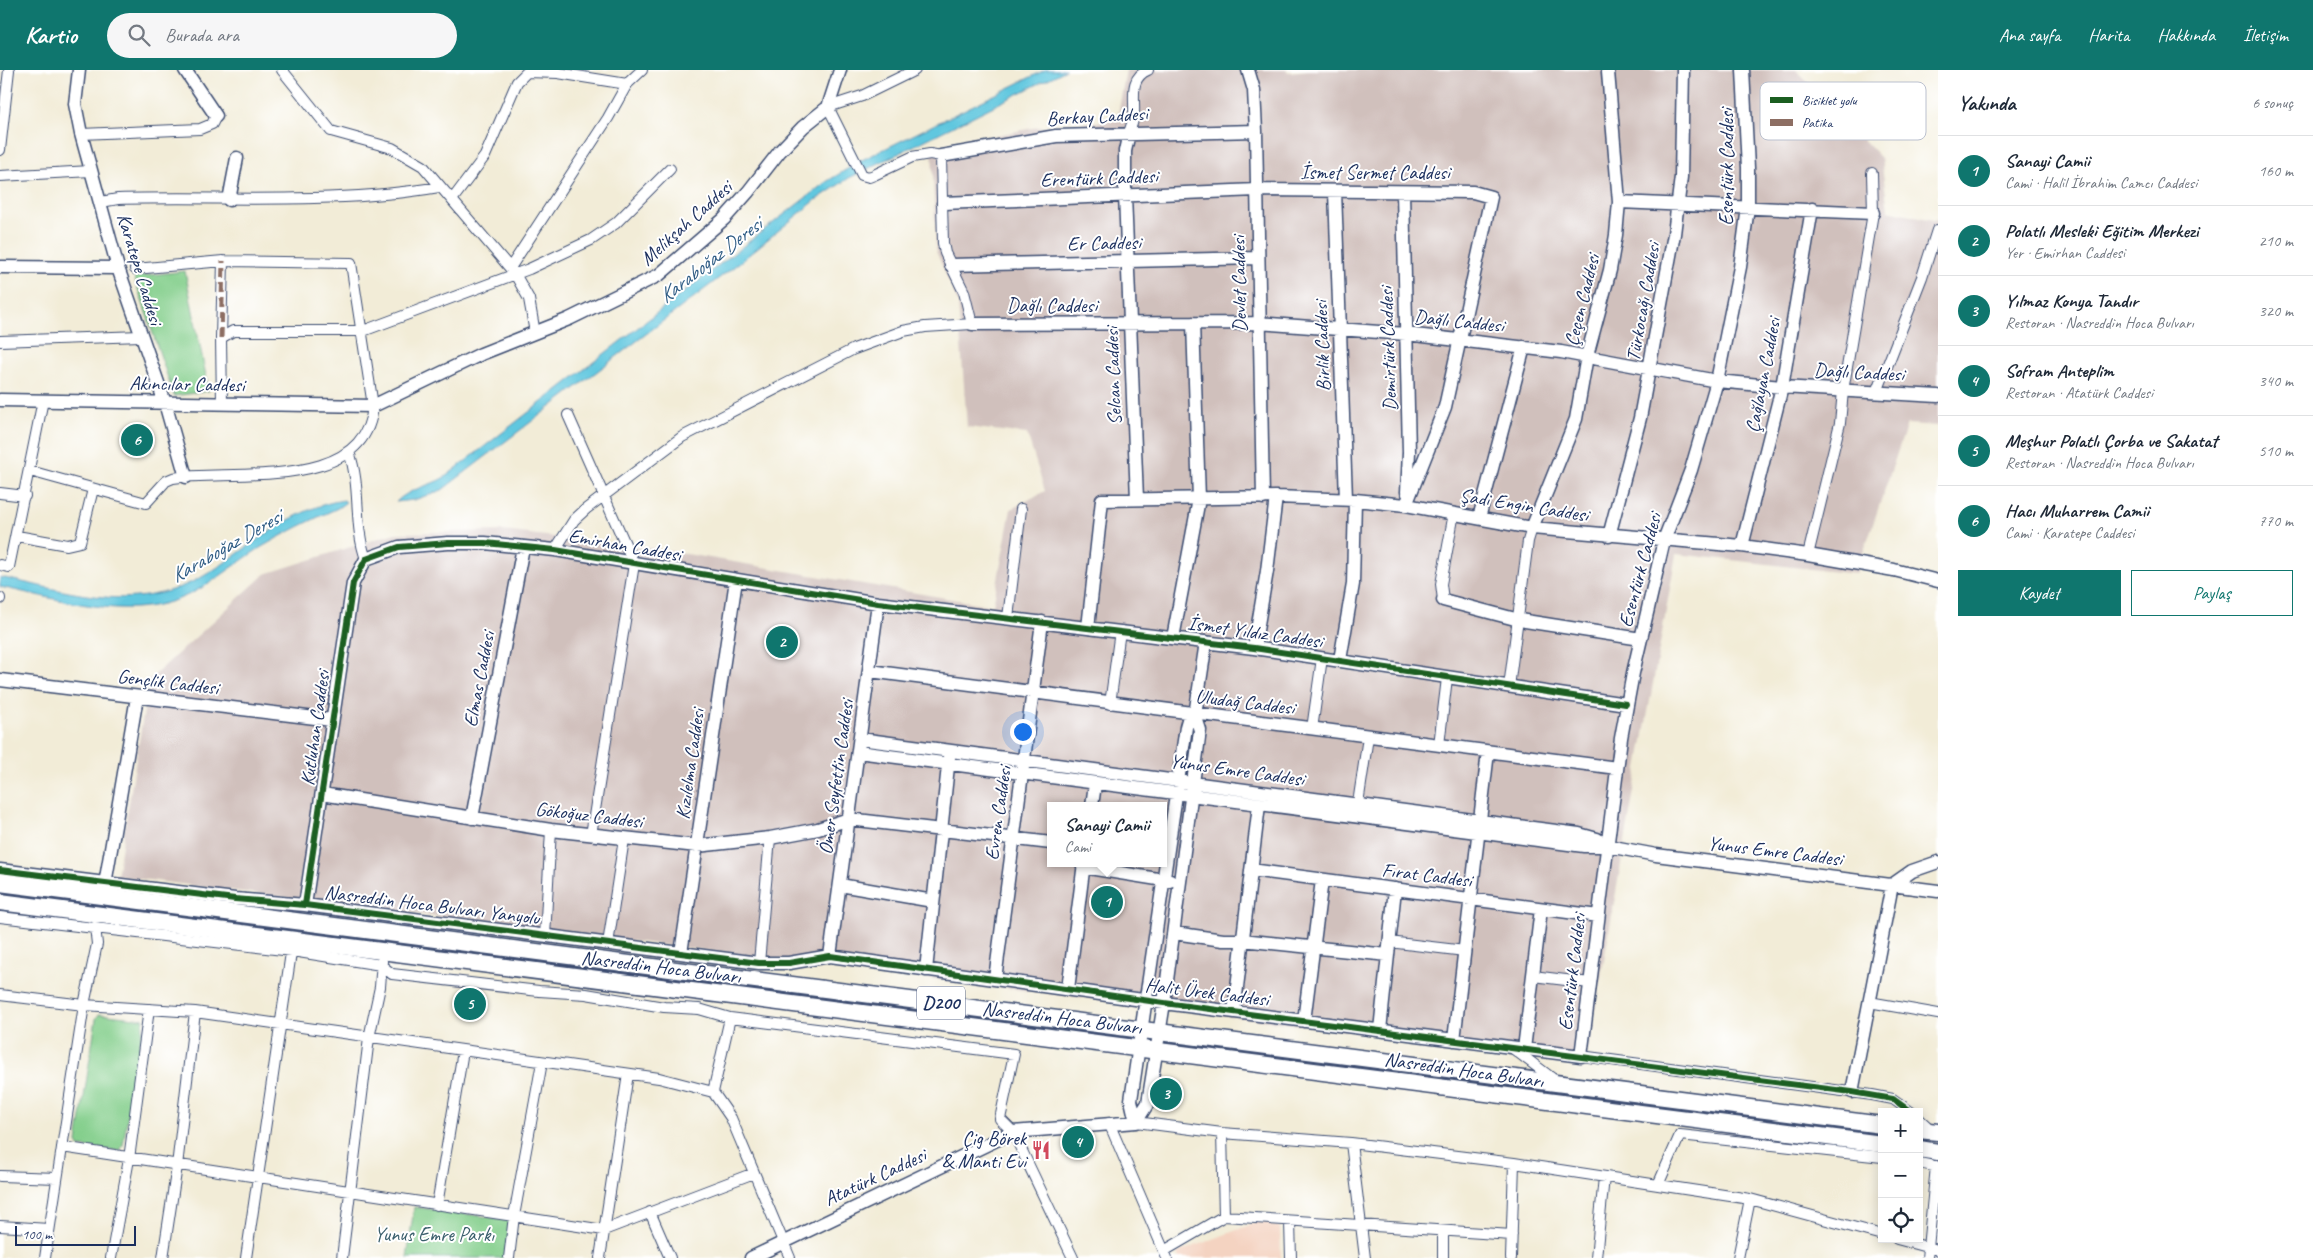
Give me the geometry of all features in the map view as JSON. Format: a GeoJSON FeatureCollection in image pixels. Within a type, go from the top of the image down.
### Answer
{"type":"FeatureCollection","features":[{"type":"Feature","properties":{"kind":"highway","name":"Nasreddin Hoca Bulvarı"},"geometry":{"type":"LineString","coordinates":[[0,882],[104,890],[1160,1032],[1878,1124]]}},
{"type":"Feature","properties":{"kind":"highway","name":"Nasreddin Hoca Bulvarı"},"geometry":{"type":"LineString","coordinates":[[0,902],[382,958],[1138,1049],[1878,1143]]}},
{"type":"Feature","properties":{"kind":"highway"},"geometry":{"type":"LineString","coordinates":[[1923,1152],[1937,1161]]}},
{"type":"Feature","properties":{"kind":"street"},"geometry":{"type":"LineString","coordinates":[[0,150],[9,70]]}},
{"type":"Feature","properties":{"kind":"street","name":"Karatepe Caddesi"},"geometry":{"type":"LineString","coordinates":[[79,70],[75,104],[81,134],[118,268],[165,403],[186,477]]}},
{"type":"Feature","properties":{"kind":"street"},"geometry":{"type":"LineString","coordinates":[[81,134],[200,129],[212,124],[216,116],[185,70]]}},
{"type":"Feature","properties":{"kind":"street"},"geometry":{"type":"LineString","coordinates":[[282,70],[332,131],[380,144],[406,154],[423,166],[439,187],[513,271],[529,299],[535,333]]}},
{"type":"Feature","properties":{"kind":"street"},"geometry":{"type":"LineString","coordinates":[[513,271],[627,84],[642,70]]}},
{"type":"Feature","properties":{"kind":"street"},"geometry":{"type":"LineString","coordinates":[[555,550],[574,520],[605,494],[682,437],[878,339],[925,327],[972,324],[964,292],[951,266],[943,243],[941,156],[921,154],[869,177],[862,175],[852,159],[828,107],[840,70]]}},
{"type":"Feature","properties":{"kind":"street","name":"Melikşah Caddesi"},"geometry":{"type":"LineString","coordinates":[[373,406],[474,357],[535,333],[634,288],[664,271],[732,211],[780,151],[803,127],[828,107],[862,96],[915,70]]}},
{"type":"Feature","properties":{"kind":"street"},"geometry":{"type":"LineString","coordinates":[[1129,133],[1134,113],[1136,81],[1148,70]]}},
{"type":"Feature","properties":{"kind":"street","name":"Devlet Caddesi"},"geometry":{"type":"LineString","coordinates":[[1248,70],[1254,90],[1258,323],[1269,498],[1268,562],[1254,648]]}},
{"type":"Feature","properties":{"kind":"street","name":"Türkocağı Caddesi"},"geometry":{"type":"LineString","coordinates":[[1609,536],[1650,368],[1678,205],[1683,149],[1683,70]]}},
{"type":"Feature","properties":{"kind":"street","name":"Esentürk Caddesi"},"geometry":{"type":"LineString","coordinates":[[1581,1056],[1626,704],[1664,540],[1691,470],[1717,381],[1740,267],[1748,208],[1743,70]]}},
{"type":"Feature","properties":{"kind":"street"},"geometry":{"type":"LineString","coordinates":[[452,200],[485,156],[517,82],[527,72],[552,72],[627,84]]}},
{"type":"Feature","properties":{"kind":"street","name":"Çeçen Caddesi"},"geometry":{"type":"LineString","coordinates":[[1532,528],[1576,419],[1587,356],[1610,270],[1619,202],[1608,72]]}},
{"type":"Feature","properties":{"kind":"street","name":"Berkay Caddesi"},"geometry":{"type":"LineString","coordinates":[[941,156],[1043,137],[1129,133],[1256,131]]}},
{"type":"Feature","properties":{"kind":"street","name":"Selcan Caddesi"},"geometry":{"type":"LineString","coordinates":[[1129,133],[1125,151],[1125,196],[1137,499]]}},
{"type":"Feature","properties":{"kind":"street"},"geometry":{"type":"LineString","coordinates":[[229,200],[238,158]]}},
{"type":"Feature","properties":{"kind":"street"},"geometry":{"type":"LineString","coordinates":[[221,338],[233,331],[363,331],[513,271],[607,230],[670,169]]}},
{"type":"Feature","properties":{"kind":"street"},"geometry":{"type":"LineString","coordinates":[[0,176],[91,171]]}},
{"type":"Feature","properties":{"kind":"street"},"geometry":{"type":"LineString","coordinates":[[1808,555],[1837,437],[1873,213],[1872,173]]}},
{"type":"Feature","properties":{"kind":"street"},"geometry":{"type":"LineString","coordinates":[[101,202],[142,198],[229,200],[399,192],[439,187]]}},
{"type":"Feature","properties":{"kind":"street","name":"İsmet Sermet Caddesi"},"geometry":{"type":"LineString","coordinates":[[1257,190],[1473,192],[1491,196],[1460,340]]}},
{"type":"Feature","properties":{"kind":"street","name":"Erentürk Caddesi"},"geometry":{"type":"LineString","coordinates":[[943,203],[1257,190]]}},
{"type":"Feature","properties":{"kind":"street","name":"Birlik Caddesi"},"geometry":{"type":"LineString","coordinates":[[1335,191],[1353,584],[1340,660]]}},
{"type":"Feature","properties":{"kind":"street","name":"Demirtürk Caddesi"},"geometry":{"type":"LineString","coordinates":[[1403,192],[1409,452],[1406,504]]}},
{"type":"Feature","properties":{"kind":"street"},"geometry":{"type":"LineString","coordinates":[[1619,202],[1873,213]]}},
{"type":"Feature","properties":{"kind":"street","name":"Çağlayan Caddesi"},"geometry":{"type":"LineString","coordinates":[[1742,546],[1782,387],[1812,209]]}},
{"type":"Feature","properties":{"kind":"street"},"geometry":{"type":"LineString","coordinates":[[1877,392],[1922,277],[1937,230]]}},
{"type":"Feature","properties":{"kind":"street","name":"Er Caddesi"},"geometry":{"type":"LineString","coordinates":[[951,266],[1258,258]]}},
{"type":"Feature","properties":{"kind":"street"},"geometry":{"type":"LineString","coordinates":[[222,404],[223,261]]}},
{"type":"Feature","properties":{"kind":"street"},"geometry":{"type":"LineString","coordinates":[[30,471],[146,503],[166,481],[186,477],[302,470],[322,466],[349,452],[370,424],[373,406],[363,331],[351,263],[223,261],[135,268]]}},
{"type":"Feature","properties":{"kind":"street"},"geometry":{"type":"LineString","coordinates":[[0,267],[118,268]]}},
{"type":"Feature","properties":{"kind":"street"},"geometry":{"type":"LineString","coordinates":[[1173,638],[1199,499],[1193,323]]}},
{"type":"Feature","properties":{"kind":"street","name":"Dağlı Caddesi"},"geometry":{"type":"LineString","coordinates":[[972,324],[1258,323],[1406,334],[1587,356],[1717,381],[1782,387],[1938,396]]}},
{"type":"Feature","properties":{"kind":"street"},"geometry":{"type":"LineString","coordinates":[[0,341],[141,336]]}},
{"type":"Feature","properties":{"kind":"street"},"geometry":{"type":"LineString","coordinates":[[1406,504],[1445,407],[1460,340]]}},
{"type":"Feature","properties":{"kind":"street"},"geometry":{"type":"LineString","coordinates":[[1479,518],[1524,347]]}},
{"type":"Feature","properties":{"kind":"street","name":"Akıncılar Caddesi"},"geometry":{"type":"LineString","coordinates":[[0,400],[373,406]]}},
{"type":"Feature","properties":{"kind":"street"},"geometry":{"type":"LineString","coordinates":[[5,566],[17,536],[43,400]]}},
{"type":"Feature","properties":{"kind":"street"},"geometry":{"type":"LineString","coordinates":[[568,415],[605,494],[634,564],[591,835]]}},
{"type":"Feature","properties":{"kind":"street"},"geometry":{"type":"LineString","coordinates":[[349,452],[357,483],[359,536],[366,558]]}},
{"type":"Feature","properties":{"kind":"street"},"geometry":{"type":"LineString","coordinates":[[17,536],[67,545],[80,542],[93,489]]}},
{"type":"Feature","properties":{"kind":"street"},"geometry":{"type":"LineString","coordinates":[[0,493],[25,496]]}},
{"type":"Feature","properties":{"kind":"street","name":"Şadi Engin Caddesi"},"geometry":{"type":"LineString","coordinates":[[1088,628],[1102,500],[1350,499],[1406,504],[1532,528],[1742,546],[1808,555],[1894,570],[1938,581]]}},
{"type":"Feature","properties":{"kind":"street"},"geometry":{"type":"LineString","coordinates":[[1008,618],[1021,509]]}},
{"type":"Feature","properties":{"kind":"street"},"geometry":{"type":"LineString","coordinates":[[1454,513],[1441,584],[1442,600],[1519,620],[1640,639]]}},
{"type":"Feature","properties":{"kind":"street"},"geometry":{"type":"LineString","coordinates":[[1509,688],[1528,541],[1532,528]]}},
{"type":"Feature","properties":{"kind":"street","name":"Emirhan Caddesi"},"geometry":{"type":"LineString","coordinates":[[366,558],[385,551],[419,545],[485,543],[555,550],[878,603]]}},
{"type":"Feature","properties":{"kind":"street","name":"Elmas Caddesi"},"geometry":{"type":"LineString","coordinates":[[472,818],[523,547]]}},
{"type":"Feature","properties":{"kind":"street","name":"Kutluhan Caddesi"},"geometry":{"type":"LineString","coordinates":[[305,905],[353,583],[357,571],[366,558]]}},
{"type":"Feature","properties":{"kind":"street","name":"Kızılelma Caddesi"},"geometry":{"type":"LineString","coordinates":[[680,953],[736,580]]}},
{"type":"Feature","properties":{"kind":"street","name":"İsmet Yıldız Caddesi"},"geometry":{"type":"LineString","coordinates":[[878,603],[1254,648],[1509,688],[1626,704]]}},
{"type":"Feature","properties":{"kind":"street","name":"Ömer Seyfettin Caddesi"},"geometry":{"type":"LineString","coordinates":[[830,956],[878,603]]}},
{"type":"Feature","properties":{"kind":"street","name":"Evren Caddesi"},"geometry":{"type":"LineString","coordinates":[[995,979],[1042,622]]}},
{"type":"Feature","properties":{"kind":"street"},"geometry":{"type":"LineString","coordinates":[[1110,704],[1120,632]]}},
{"type":"Feature","properties":{"kind":"street"},"geometry":{"type":"LineString","coordinates":[[1136,1122],[1148,1104],[1160,1032],[1200,730],[1195,715],[1206,642]]}},
{"type":"Feature","properties":{"kind":"street"},"geometry":{"type":"LineString","coordinates":[[1312,729],[1322,658]]}},
{"type":"Feature","properties":{"kind":"street","name":"Uludağ Caddesi"},"geometry":{"type":"LineString","coordinates":[[870,671],[1032,694],[1617,768]]}},
{"type":"Feature","properties":{"kind":"street"},"geometry":{"type":"LineString","coordinates":[[1439,745],[1447,678]]}},
{"type":"Feature","properties":{"kind":"street","name":"Gençlik Caddesi"},"geometry":{"type":"LineString","coordinates":[[0,680],[332,720]]}},
{"type":"Feature","properties":{"kind":"street"},"geometry":{"type":"LineString","coordinates":[[104,890],[137,697]]}},
{"type":"Feature","properties":{"kind":"street"},"geometry":{"type":"LineString","coordinates":[[1167,854],[1186,728],[1188,720],[1195,715]]}},
{"type":"Feature","properties":{"kind":"street"},"geometry":{"type":"LineString","coordinates":[[1357,811],[1368,737]]}},
{"type":"Feature","properties":{"kind":"street","name":"Yunus Emre Caddesi"},"geometry":{"type":"LineString","coordinates":[[859,746],[1023,768],[1178,782],[1192,790],[1259,805],[1357,811]]}},
{"type":"Feature","properties":{"kind":"street"},"geometry":{"type":"LineString","coordinates":[[1454,1040],[1488,752]]}},
{"type":"Feature","properties":{"kind":"street"},"geometry":{"type":"LineString","coordinates":[[926,970],[949,758]]}},
{"type":"Feature","properties":{"kind":"street","name":"Yunus Emre Caddesi"},"geometry":{"type":"LineString","coordinates":[[1023,768],[1095,784],[1176,795],[1192,790],[1479,827],[1584,846],[1608,846],[1656,855],[1938,891]]}},
{"type":"Feature","properties":{"kind":"street"},"geometry":{"type":"LineString","coordinates":[[1093,802],[1095,784]]}},
{"type":"Feature","properties":{"kind":"street","name":"Gökoğuz Caddesi"},"geometry":{"type":"LineString","coordinates":[[322,794],[551,830],[697,846],[770,838],[818,829],[850,819]]}},
{"type":"Feature","properties":{"kind":"street"},"geometry":{"type":"LineString","coordinates":[[1234,1012],[1259,805]]}},
{"type":"Feature","properties":{"kind":"street"},"geometry":{"type":"LineString","coordinates":[[850,819],[1047,842]]}},
{"type":"Feature","properties":{"kind":"street"},"geometry":{"type":"LineString","coordinates":[[545,936],[551,830]]}},
{"type":"Feature","properties":{"kind":"street"},"geometry":{"type":"LineString","coordinates":[[759,963],[770,838]]}},
{"type":"Feature","properties":{"kind":"street"},"geometry":{"type":"LineString","coordinates":[[608,944],[624,839]]}},
{"type":"Feature","properties":{"kind":"street"},"geometry":{"type":"LineString","coordinates":[[1852,1092],[1892,885],[1912,871],[1938,862]]}},
{"type":"Feature","properties":{"kind":"street"},"geometry":{"type":"LineString","coordinates":[[1068,989],[1084,867]]}},
{"type":"Feature","properties":{"kind":"street"},"geometry":{"type":"LineString","coordinates":[[1095,867],[1180,883]]}},
{"type":"Feature","properties":{"kind":"street"},"geometry":{"type":"LineString","coordinates":[[1136,1122],[1131,1100],[1165,867]]}},
{"type":"Feature","properties":{"kind":"street","name":"Nasreddin Hoca Bulvarı Yanyolu"},"geometry":{"type":"LineString","coordinates":[[0,870],[104,890],[305,905],[759,963],[789,963],[830,956]]}},
{"type":"Feature","properties":{"kind":"street","name":"Fırat Caddesi"},"geometry":{"type":"LineString","coordinates":[[1251,870],[1598,916]]}},
{"type":"Feature","properties":{"kind":"street"},"geometry":{"type":"LineString","coordinates":[[1304,1021],[1322,880]]}},
{"type":"Feature","properties":{"kind":"street"},"geometry":{"type":"LineString","coordinates":[[840,885],[933,901]]}},
{"type":"Feature","properties":{"kind":"street"},"geometry":{"type":"LineString","coordinates":[[1380,1030],[1395,890]]}},
{"type":"Feature","properties":{"kind":"street"},"geometry":{"type":"LineString","coordinates":[[1524,1048],[1541,909]]}},
{"type":"Feature","properties":{"kind":"street"},"geometry":{"type":"LineString","coordinates":[[0,917],[75,927],[95,927],[293,946],[256,1178],[246,1258]]}},
{"type":"Feature","properties":{"kind":"street"},"geometry":{"type":"LineString","coordinates":[[45,1258],[84,1005],[97,944],[95,927]]}},
{"type":"Feature","properties":{"kind":"street"},"geometry":{"type":"LineString","coordinates":[[1174,933],[1223,940],[1242,940],[1388,955]]}},
{"type":"Feature","properties":{"kind":"street"},"geometry":{"type":"LineString","coordinates":[[1389,942],[1464,951]]}},
{"type":"Feature","properties":{"kind":"street","name":"Halit Ürek Caddesi"},"geometry":{"type":"LineString","coordinates":[[830,956],[1164,1003],[1581,1056]]}},
{"type":"Feature","properties":{"kind":"street"},"geometry":{"type":"LineString","coordinates":[[382,958],[392,974],[539,991],[586,994],[664,1007],[699,1009],[730,1018],[1014,1054],[1000,1119],[1013,1132],[1073,1258]]}},
{"type":"Feature","properties":{"kind":"street"},"geometry":{"type":"LineString","coordinates":[[342,1258],[369,1038],[380,987],[382,958]]}},
{"type":"Feature","properties":{"kind":"street"},"geometry":{"type":"LineString","coordinates":[[1533,976],[1590,983]]}},
{"type":"Feature","properties":{"kind":"street"},"geometry":{"type":"LineString","coordinates":[[0,995],[84,1005],[195,1012],[280,1026],[659,1078],[713,1092],[731,1118],[790,1258]]}},
{"type":"Feature","properties":{"kind":"street"},"geometry":{"type":"LineString","coordinates":[[1869,1002],[1938,1014]]}},
{"type":"Feature","properties":{"kind":"street"},"geometry":{"type":"LineString","coordinates":[[111,1258],[129,1159],[149,1009]]}},
{"type":"Feature","properties":{"kind":"street"},"geometry":{"type":"LineString","coordinates":[[163,1258],[177,1166],[195,1012]]}},
{"type":"Feature","properties":{"kind":"street"},"geometry":{"type":"LineString","coordinates":[[713,1092],[730,1018]]}},
{"type":"Feature","properties":{"kind":"street"},"geometry":{"type":"LineString","coordinates":[[1510,1047],[1558,1082]]}},
{"type":"Feature","properties":{"kind":"street"},"geometry":{"type":"LineString","coordinates":[[437,1205],[463,1051]]}},
{"type":"Feature","properties":{"kind":"street"},"geometry":{"type":"LineString","coordinates":[[1581,1056],[1852,1092],[1893,1099],[1905,1108]]}},
{"type":"Feature","properties":{"kind":"street"},"geometry":{"type":"LineString","coordinates":[[509,1258],[514,1216],[542,1062]]}},
{"type":"Feature","properties":{"kind":"street"},"geometry":{"type":"LineString","coordinates":[[600,1258],[628,1074]]}},
{"type":"Feature","properties":{"kind":"street"},"geometry":{"type":"LineString","coordinates":[[1136,1122],[1222,1133],[1351,1143],[1514,1163],[1750,1199],[1878,1234]]}},
{"type":"Feature","properties":{"kind":"street","name":"Atatürk Caddesi"},"geometry":{"type":"LineString","coordinates":[[751,1258],[1013,1132],[1136,1122]]}},
{"type":"Feature","properties":{"kind":"street"},"geometry":{"type":"LineString","coordinates":[[1108,1123],[1165,1255],[1224,1216],[1290,1222],[1512,1235]]}},
{"type":"Feature","properties":{"kind":"street"},"geometry":{"type":"LineString","coordinates":[[1222,1133],[1224,1216]]}},
{"type":"Feature","properties":{"kind":"street"},"geometry":{"type":"LineString","coordinates":[[1658,1185],[1680,1135],[1878,1157]]}},
{"type":"Feature","properties":{"kind":"street"},"geometry":{"type":"LineString","coordinates":[[1351,1143],[1363,1226],[1365,1258]]}},
{"type":"Feature","properties":{"kind":"street"},"geometry":{"type":"LineString","coordinates":[[62,1147],[129,1159],[604,1230],[754,1173]]}},
{"type":"Feature","properties":{"kind":"street"},"geometry":{"type":"LineString","coordinates":[[1907,1243],[1931,1252],[1937,1161],[1923,1163]]}},
{"type":"Feature","properties":{"kind":"street"},"geometry":{"type":"LineString","coordinates":[[1511,1258],[1514,1163]]}},
{"type":"Feature","properties":{"kind":"street"},"geometry":{"type":"LineString","coordinates":[[0,1176],[57,1178]]}},
{"type":"Feature","properties":{"kind":"street"},"geometry":{"type":"LineString","coordinates":[[1596,1258],[1604,1177]]}},
{"type":"Feature","properties":{"kind":"street"},"geometry":{"type":"LineString","coordinates":[[1738,1258],[1750,1199]]}},
{"type":"Feature","properties":{"kind":"street"},"geometry":{"type":"LineString","coordinates":[[650,1212],[670,1258]]}},
{"type":"Feature","properties":{"kind":"street"},"geometry":{"type":"LineString","coordinates":[[1290,1222],[1291,1258]]}},
{"type":"Feature","properties":{"kind":"street"},"geometry":{"type":"LineString","coordinates":[[0,1226],[49,1229]]}},
{"type":"Feature","properties":{"kind":"street"},"geometry":{"type":"LineString","coordinates":[[1443,1231],[1443,1258]]}},
{"type":"Feature","properties":{"kind":"street"},"geometry":{"type":"LineString","coordinates":[[782,1242],[786,1258]]}},
{"type":"Feature","properties":{"kind":"shaded area"},"geometry":{"type":"Polygon","coordinates":[[[1126,70],[1285,70],[1289,72],[1310,70],[1796,70],[1808,82],[1760,82],[1760,140],[1864,140],[1881,158],[1888,210],[1938,221],[1938,426],[1907,424],[1856,574],[1676,554],[1586,1061],[117,876],[149,680],[265,574],[395,533],[503,531],[657,549],[993,606],[1011,509],[1045,491],[1027,434],[967,427],[958,303],[936,251],[932,148],[1033,128],[1117,120],[1126,70]]]}},
{"type":"Feature","properties":{"kind":"shaded area"},"geometry":{"type":"Polygon","coordinates":[[[1260,1221],[1280,1227],[1281,1258],[1179,1258],[1177,1253],[1260,1221]]]}},
{"type":"Feature","properties":{"kind":"green space"},"geometry":{"type":"Polygon","coordinates":[[[185,271],[209,391],[174,396],[134,277],[185,271]]]}},
{"type":"Feature","properties":{"kind":"green space"},"geometry":{"type":"Polygon","coordinates":[[[99,1014],[144,1019],[123,1145],[120,1151],[79,1147],[77,1142],[96,1019],[99,1014]]]}},
{"type":"Feature","properties":{"kind":"green space","name":"Yunus Emre Parkı"},"geometry":{"type":"Polygon","coordinates":[[[414,1207],[510,1220],[505,1258],[407,1258],[414,1207]]]}},
{"type":"Feature","properties":{"kind":"water"},"geometry":{"type":"Polygon","coordinates":[[[1045,70],[1066,70],[849,178],[816,200],[735,266],[442,490],[414,500],[396,502],[401,497],[445,477],[826,182],[862,160],[1045,70]]]}},
{"type":"Feature","properties":{"kind":"water"},"geometry":{"type":"Polygon","coordinates":[[[344,500],[346,502],[338,508],[269,542],[188,595],[155,606],[118,608],[84,605],[0,587],[0,577],[83,595],[136,597],[162,593],[188,584],[215,569],[292,518],[326,504],[344,500]]]}},
{"type":"Feature","properties":{"kind":"marked path"},"geometry":{"type":"LineString","coordinates":[[221,338],[223,261]]}},
{"type":"Feature","properties":{"kind":"cycle path"},"geometry":{"type":"LineString","coordinates":[[305,905],[353,583],[366,559],[399,547],[448,543],[485,543],[555,550],[878,603],[1254,648],[1626,704]]}},
{"type":"Feature","properties":{"kind":"cycle path"},"geometry":{"type":"LineString","coordinates":[[0,870],[235,899],[305,905],[759,963],[789,963],[830,956],[1164,1003],[1852,1092],[1893,1099],[1905,1108]]}},
{"type":"Feature","properties":{"kind":"place","name":"Hacı Muharrem Camii"},"geometry":{"type":"Point","coordinates":[137,440]}},
{"type":"Feature","properties":{"kind":"place","name":"Polatlı Mesleki Eğitim Merkezi"},"geometry":{"type":"Point","coordinates":[782,642]}},
{"type":"Feature","properties":{"kind":"place","name":"Sanayi Camii"},"geometry":{"type":"Point","coordinates":[1107,902]}},
{"type":"Feature","properties":{"kind":"place","name":"Meşhur Polatlı Çorba ve Sakatat"},"geometry":{"type":"Point","coordinates":[470,1004]}},
{"type":"Feature","properties":{"kind":"place","name":"Yılmaz Konya Tandır"},"geometry":{"type":"Point","coordinates":[1166,1094]}},
{"type":"Feature","properties":{"kind":"place","name":"Sofram Anteplim"},"geometry":{"type":"Point","coordinates":[1078,1142]}},
{"type":"Feature","properties":{"kind":"place","name":"Çig Börek & Manti Evi"},"geometry":{"type":"Point","coordinates":[1041,1150]}},
{"type":"Feature","properties":{"kind":"water label","name":"Karaboğaz Deresi"},"geometry":{"type":"Point","coordinates":[710,260]}},
{"type":"Feature","properties":{"kind":"water label","name":"Karaboğaz Deresi"},"geometry":{"type":"Point","coordinates":[226,546]}}]}
